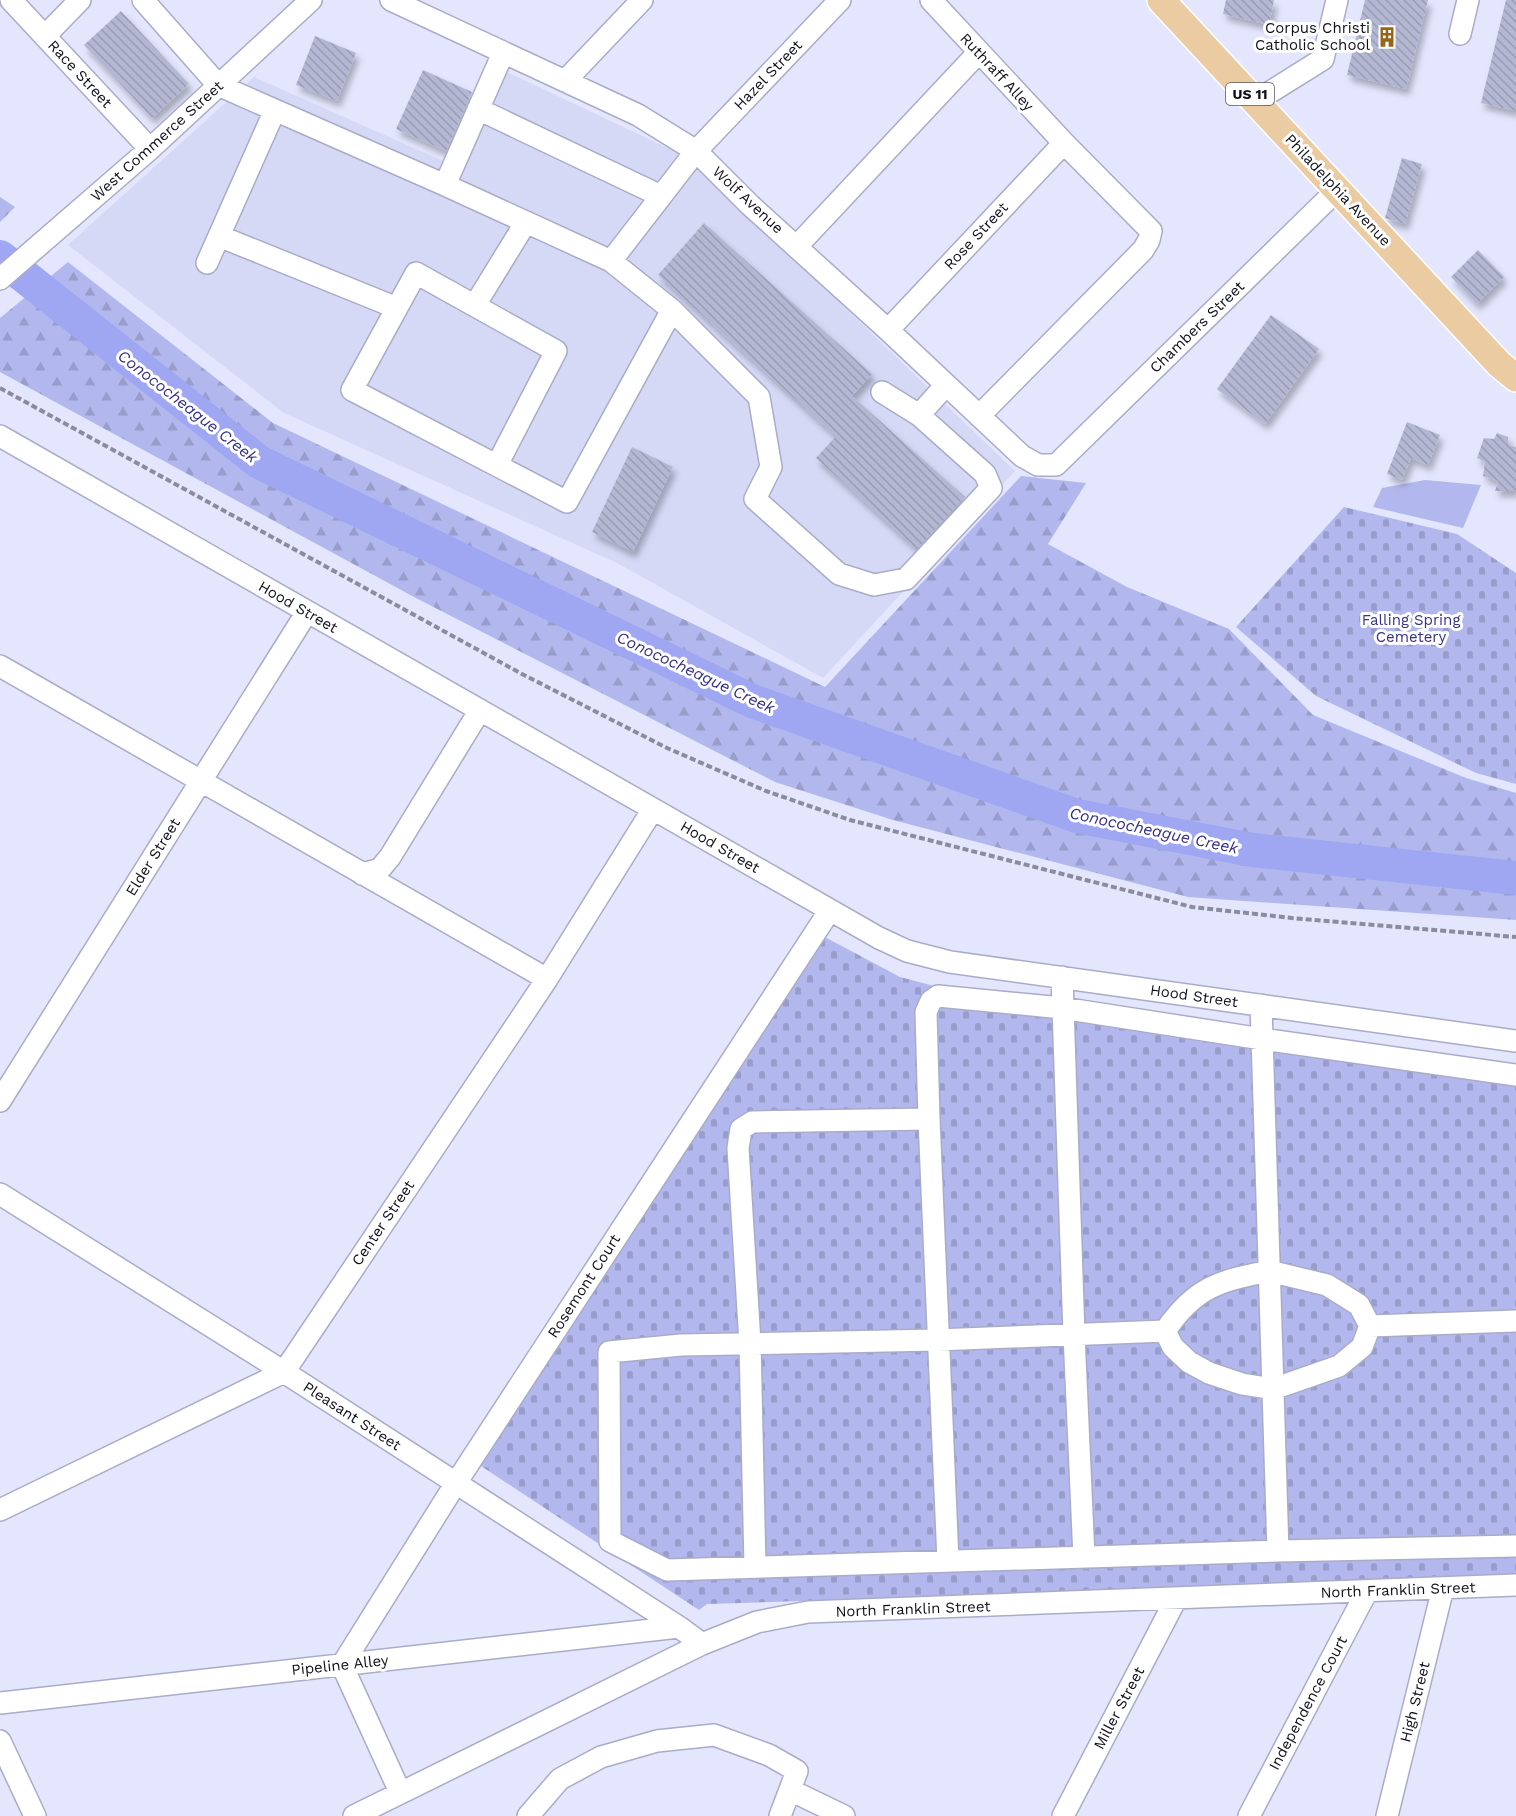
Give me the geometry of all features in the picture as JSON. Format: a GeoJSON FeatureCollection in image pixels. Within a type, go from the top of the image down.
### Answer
{"type":"FeatureCollection","features":[{"type":"Feature","properties":{"kind":"main road","name":"Philadelphia Avenue"},"geometry":{"type":"LineString","coordinates":[[1161,0],[1499,364],[1516,378]]}},
{"type":"Feature","properties":{"kind":"street","name":"Race Street"},"geometry":{"type":"LineString","coordinates":[[11,0],[150,149]]}},
{"type":"Feature","properties":{"kind":"street"},"geometry":{"type":"LineString","coordinates":[[45,36],[80,0]]}},
{"type":"Feature","properties":{"kind":"street"},"geometry":{"type":"LineString","coordinates":[[143,0],[218,85],[611,261],[672,310],[759,397],[771,467],[755,499],[839,574],[874,585],[906,579],[991,488],[985,474],[919,415],[882,392]]}},
{"type":"Feature","properties":{"kind":"street","name":"West Commerce Street"},"geometry":{"type":"LineString","coordinates":[[0,279],[150,149],[311,0]]}},
{"type":"Feature","properties":{"kind":"street"},"geometry":{"type":"LineString","coordinates":[[565,81],[642,0]]}},
{"type":"Feature","properties":{"kind":"street","name":"Hazel Street"},"geometry":{"type":"LineString","coordinates":[[611,261],[696,151],[840,0]]}},
{"type":"Feature","properties":{"kind":"street","name":"Ruthraff Alley"},"geometry":{"type":"LineString","coordinates":[[931,0],[1064,143],[1151,231],[1149,240],[1135,258],[979,416]]}},
{"type":"Feature","properties":{"kind":"street"},"geometry":{"type":"LineString","coordinates":[[1256,101],[1323,58],[1337,0]]}},
{"type":"Feature","properties":{"kind":"street"},"geometry":{"type":"LineString","coordinates":[[1460,34],[1468,0]]}},
{"type":"Feature","properties":{"kind":"street","name":"Wolf Avenue"},"geometry":{"type":"LineString","coordinates":[[400,2],[503,53],[638,115],[696,151],[750,204],[1022,456],[1038,465],[1056,465]]}},
{"type":"Feature","properties":{"kind":"street"},"geometry":{"type":"LineString","coordinates":[[797,246],[979,52]]}},
{"type":"Feature","properties":{"kind":"street"},"geometry":{"type":"LineString","coordinates":[[444,185],[503,53]]}},
{"type":"Feature","properties":{"kind":"street"},"geometry":{"type":"LineString","coordinates":[[478,109],[661,196]]}},
{"type":"Feature","properties":{"kind":"street"},"geometry":{"type":"LineString","coordinates":[[207,263],[274,110]]}},
{"type":"Feature","properties":{"kind":"street","name":"Rose Street"},"geometry":{"type":"LineString","coordinates":[[888,330],[1064,143]]}},
{"type":"Feature","properties":{"kind":"street","name":"Chambers Street"},"geometry":{"type":"LineString","coordinates":[[1056,465],[1338,189]]}},
{"type":"Feature","properties":{"kind":"street"},"geometry":{"type":"LineString","coordinates":[[476,305],[526,222]]}},
{"type":"Feature","properties":{"kind":"street"},"geometry":{"type":"LineString","coordinates":[[219,236],[397,308]]}},
{"type":"Feature","properties":{"kind":"street"},"geometry":{"type":"LineString","coordinates":[[497,465],[556,351],[416,273],[352,390],[567,502],[672,310]]}},
{"type":"Feature","properties":{"kind":"street"},"geometry":{"type":"LineString","coordinates":[[919,415],[946,385]]}},
{"type":"Feature","properties":{"kind":"street","name":"Hood Street"},"geometry":{"type":"LineString","coordinates":[[0,436],[879,938],[907,951],[950,962],[1516,1041]]}},
{"type":"Feature","properties":{"kind":"street","name":"Elder Street"},"geometry":{"type":"LineString","coordinates":[[0,1101],[306,612]]}},
{"type":"Feature","properties":{"kind":"street"},"geometry":{"type":"LineString","coordinates":[[0,666],[547,979]]}},
{"type":"Feature","properties":{"kind":"street"},"geometry":{"type":"LineString","coordinates":[[362,874],[380,869],[390,857],[480,710]]}},
{"type":"Feature","properties":{"kind":"street","name":"Center Street"},"geometry":{"type":"LineString","coordinates":[[284,1372],[547,979],[653,809]]}},
{"type":"Feature","properties":{"kind":"street","name":"Rosemont Court"},"geometry":{"type":"LineString","coordinates":[[342,1665],[456,1483],[830,910]]}},
{"type":"Feature","properties":{"kind":"street"},"geometry":{"type":"LineString","coordinates":[[1062,977],[1084,1557]]}},
{"type":"Feature","properties":{"kind":"street"},"geometry":{"type":"LineString","coordinates":[[948,1561],[929,1119],[926,1012],[931,1001],[938,996],[1062,1008],[1516,1075]]}},
{"type":"Feature","properties":{"kind":"street"},"geometry":{"type":"LineString","coordinates":[[1261,1005],[1278,1551]]}},
{"type":"Feature","properties":{"kind":"street"},"geometry":{"type":"LineString","coordinates":[[755,1567],[750,1343],[738,1148],[741,1129],[752,1122],[929,1119]]}},
{"type":"Feature","properties":{"kind":"street","name":"Pleasant Street"},"geometry":{"type":"LineString","coordinates":[[0,1194],[284,1372],[702,1644]]}},
{"type":"Feature","properties":{"kind":"street"},"geometry":{"type":"LineString","coordinates":[[1269,1271],[1327,1285],[1359,1305],[1370,1326],[1362,1347],[1339,1366],[1273,1389],[1242,1384],[1209,1373],[1189,1362],[1173,1347],[1165,1331],[1178,1312],[1200,1292],[1228,1279],[1269,1271]]}},
{"type":"Feature","properties":{"kind":"street"},"geometry":{"type":"LineString","coordinates":[[1370,1326],[1516,1321]]}},
{"type":"Feature","properties":{"kind":"street"},"geometry":{"type":"LineString","coordinates":[[1165,1331],[937,1340],[681,1345],[609,1352],[610,1541],[667,1570],[1516,1546]]}},
{"type":"Feature","properties":{"kind":"street"},"geometry":{"type":"LineString","coordinates":[[0,1510],[284,1372]]}},
{"type":"Feature","properties":{"kind":"street","name":"North Franklin Street"},"geometry":{"type":"LineString","coordinates":[[360,1815],[400,1792],[702,1644],[757,1622],[808,1612],[1516,1585]]}},
{"type":"Feature","properties":{"kind":"street","name":"High Street"},"geometry":{"type":"LineString","coordinates":[[1387,1816],[1443,1588]]}},
{"type":"Feature","properties":{"kind":"street","name":"Independence Court"},"geometry":{"type":"LineString","coordinates":[[1249,1816],[1367,1591]]}},
{"type":"Feature","properties":{"kind":"street","name":"Miller Street"},"geometry":{"type":"LineString","coordinates":[[1063,1816],[1176,1599]]}},
{"type":"Feature","properties":{"kind":"street","name":"Pipeline Alley"},"geometry":{"type":"LineString","coordinates":[[0,1703],[679,1627]]}},
{"type":"Feature","properties":{"kind":"street"},"geometry":{"type":"LineString","coordinates":[[342,1665],[400,1792]]}},
{"type":"Feature","properties":{"kind":"street"},"geometry":{"type":"LineString","coordinates":[[528,1816],[560,1779],[601,1756],[657,1741],[714,1735],[769,1755],[796,1771],[780,1816]]}},
{"type":"Feature","properties":{"kind":"street"},"geometry":{"type":"LineString","coordinates":[[3,1754],[35,1816]]}},
{"type":"Feature","properties":{"kind":"street"},"geometry":{"type":"LineString","coordinates":[[790,1790],[844,1816]]}},
{"type":"Feature","properties":{"kind":"path"},"geometry":{"type":"LineString","coordinates":[[0,388],[522,674],[667,748],[766,791],[850,820],[1192,907],[1516,937]]}},
{"type":"Feature","properties":{"kind":"shaded area"},"geometry":{"type":"Polygon","coordinates":[[[488,63],[689,158],[1015,471],[823,678],[617,563],[284,413],[68,245],[254,77],[443,161],[488,63]]]}},
{"type":"Feature","properties":{"kind":"green space"},"geometry":{"type":"Polygon","coordinates":[[[0,197],[15,207],[0,222],[0,197]]]}},
{"type":"Feature","properties":{"kind":"green space"},"geometry":{"type":"Polygon","coordinates":[[[68,262],[273,423],[825,687],[1021,476],[1086,483],[1048,544],[1127,587],[1229,629],[1313,715],[1466,778],[1516,793],[1516,920],[1188,897],[893,820],[775,782],[414,597],[0,372],[0,318],[68,262]]]}},
{"type":"Feature","properties":{"kind":"green space"},"geometry":{"type":"Polygon","coordinates":[[[1425,480],[1481,485],[1463,528],[1373,507],[1382,488],[1425,480]]]}},
{"type":"Feature","properties":{"kind":"green space","name":"Falling Spring Cemetery"},"geometry":{"type":"Polygon","coordinates":[[[1344,507],[1457,534],[1516,573],[1516,784],[1476,773],[1316,696],[1236,627],[1344,507]]]}},
{"type":"Feature","properties":{"kind":"green space"},"geometry":{"type":"Polygon","coordinates":[[[821,935],[900,977],[938,987],[1516,1068],[1516,1578],[707,1604],[699,1610],[481,1466],[821,935]]]}},
{"type":"Feature","properties":{"kind":"building"},"geometry":{"type":"Polygon","coordinates":[[[1226,0],[1274,0],[1269,25],[1223,14],[1226,0]]]}},
{"type":"Feature","properties":{"kind":"building","name":"Corpus Christi Catholic School"},"geometry":{"type":"Polygon","coordinates":[[[1365,0],[1428,0],[1406,89],[1347,75],[1365,0]]]}},
{"type":"Feature","properties":{"kind":"building"},"geometry":{"type":"Polygon","coordinates":[[[1506,0],[1516,0],[1516,111],[1481,103],[1506,0]]]}},
{"type":"Feature","properties":{"kind":"building"},"geometry":{"type":"Polygon","coordinates":[[[121,11],[189,84],[152,118],[84,45],[121,11]]]}},
{"type":"Feature","properties":{"kind":"building"},"geometry":{"type":"Polygon","coordinates":[[[315,36],[356,53],[337,101],[296,85],[315,36]]]}},
{"type":"Feature","properties":{"kind":"building"},"geometry":{"type":"Polygon","coordinates":[[[423,70],[472,92],[446,151],[396,129],[423,70]]]}},
{"type":"Feature","properties":{"kind":"building"},"geometry":{"type":"Polygon","coordinates":[[[1402,158],[1422,164],[1405,224],[1385,218],[1402,158]]]}},
{"type":"Feature","properties":{"kind":"building"},"geometry":{"type":"Polygon","coordinates":[[[704,223],[872,374],[852,396],[965,497],[917,549],[816,458],[836,436],[658,275],[704,223]]]}},
{"type":"Feature","properties":{"kind":"building"},"geometry":{"type":"Polygon","coordinates":[[[1478,250],[1504,277],[1477,304],[1451,277],[1478,250]]]}},
{"type":"Feature","properties":{"kind":"building"},"geometry":{"type":"Polygon","coordinates":[[[1271,315],[1319,349],[1265,424],[1217,389],[1271,315]]]}},
{"type":"Feature","properties":{"kind":"building"},"geometry":{"type":"Polygon","coordinates":[[[1407,422],[1440,435],[1428,465],[1411,458],[1402,480],[1387,474],[1407,422]]]}},
{"type":"Feature","properties":{"kind":"building"},"geometry":{"type":"Polygon","coordinates":[[[1497,433],[1508,437],[1508,445],[1516,447],[1516,491],[1495,491],[1498,481],[1483,476],[1485,462],[1477,458],[1484,438],[1494,439],[1497,433]]]}},
{"type":"Feature","properties":{"kind":"building"},"geometry":{"type":"Polygon","coordinates":[[[632,447],[673,467],[633,552],[592,532],[632,447]]]}},
{"type":"Feature","properties":{"kind":"waterway","name":"Conococheague Creek"},"geometry":{"type":"LineString","coordinates":[[0,257],[259,462],[752,701],[1077,816],[1252,850],[1516,878]]}},
{"type":"Feature","properties":{"kind":"place","name":"Corpus Christi Catholic School"},"geometry":{"type":"Point","coordinates":[1387,37]}}]}
